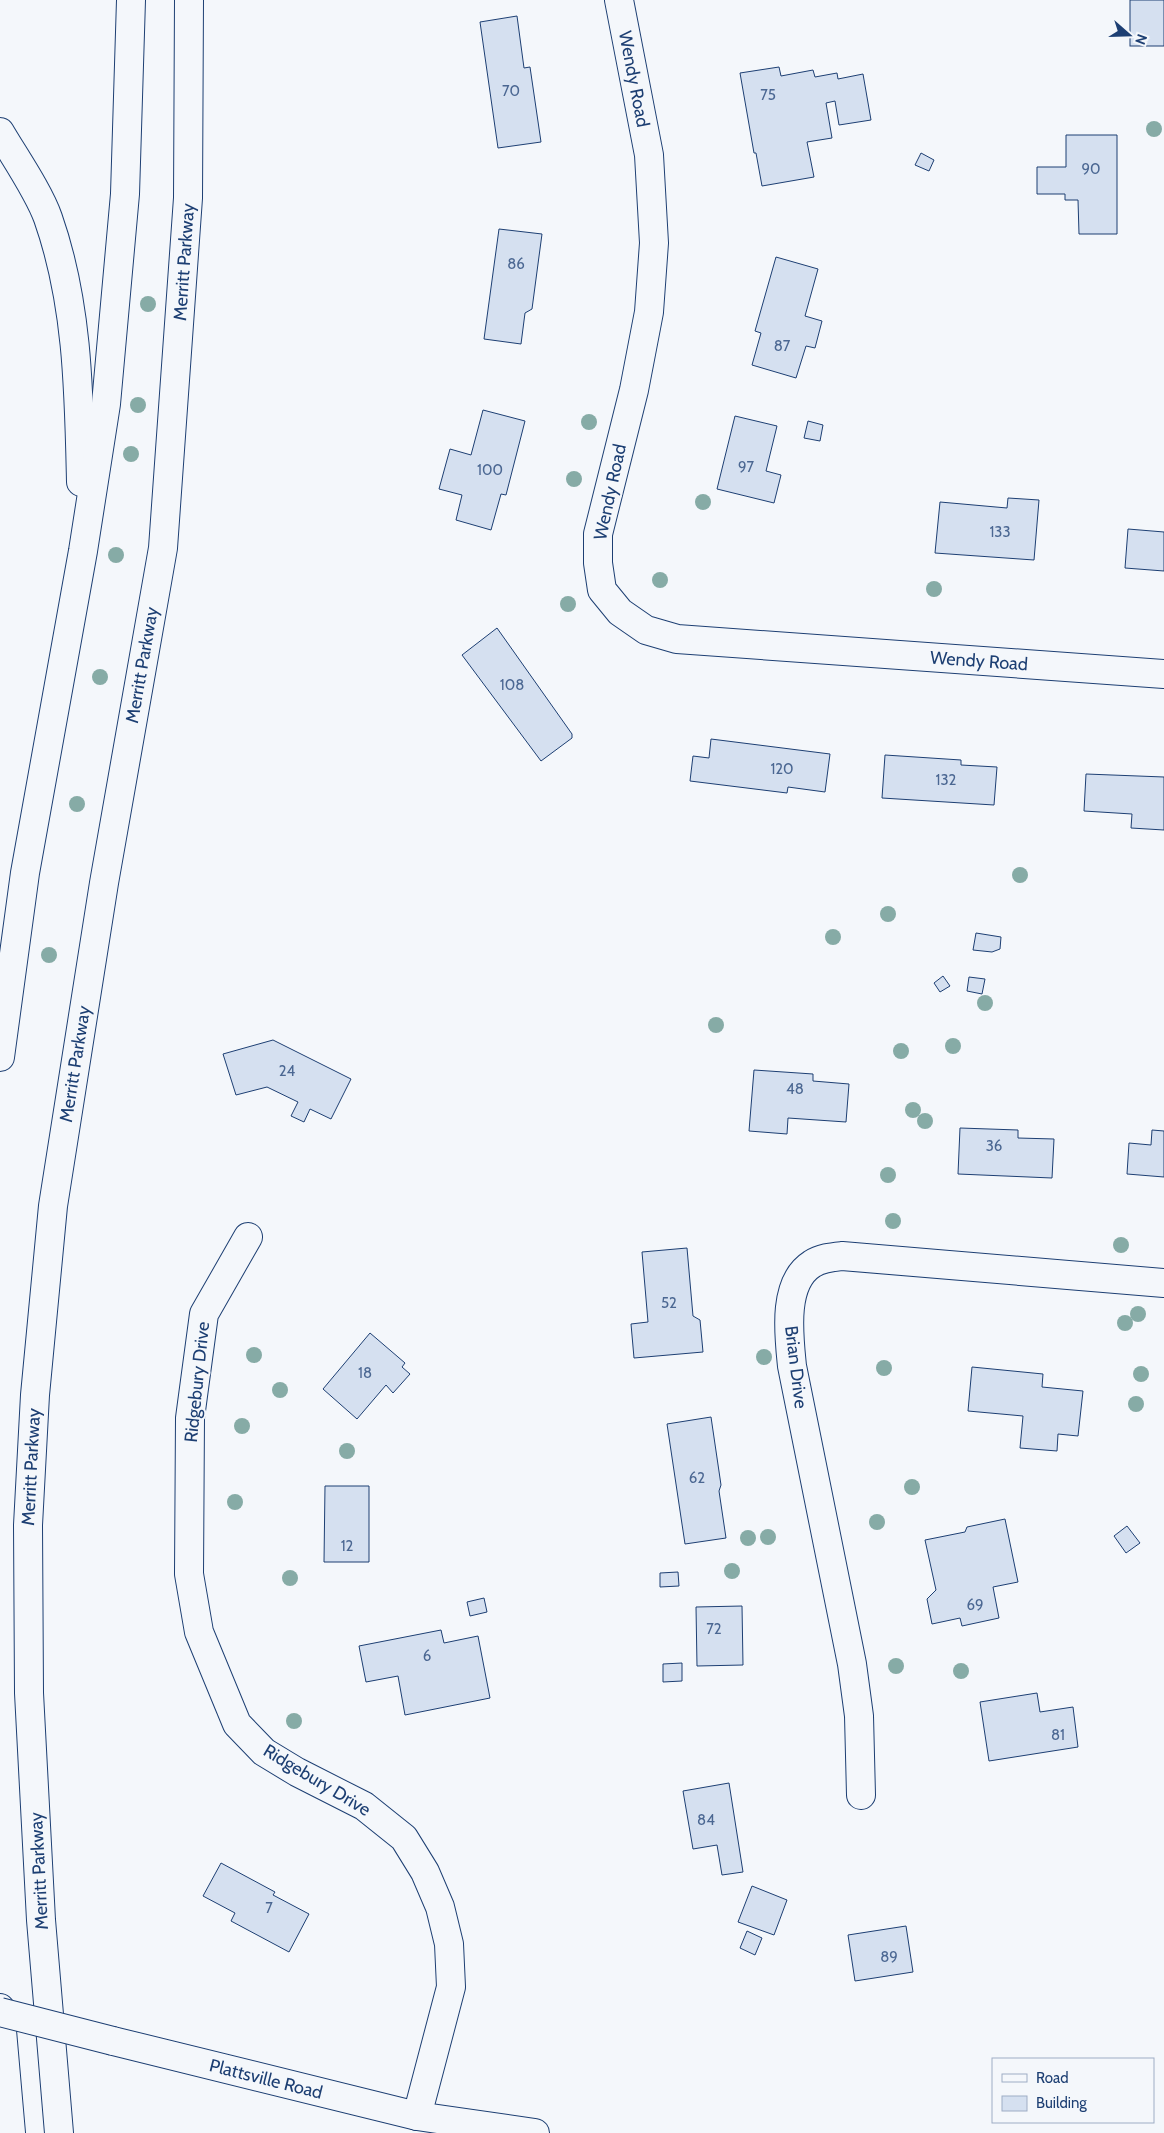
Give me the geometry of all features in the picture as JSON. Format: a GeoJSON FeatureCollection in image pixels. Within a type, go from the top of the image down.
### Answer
{"type":"FeatureCollection","features":[{"type":"Feature","properties":{"kind":"main road"},"geometry":{"type":"LineString","coordinates":[[0,1057],[25,873],[83,551],[107,394],[124,194],[131,0]]}},
{"type":"Feature","properties":{"kind":"main road","name":"Merritt Parkway"},"geometry":{"type":"LineString","coordinates":[[59,2133],[41,1920],[29,1693],[28,1525],[35,1394],[53,1206],[104,883],[163,548],[188,198],[189,0]]}},
{"type":"Feature","properties":{"kind":"main road","name":"Wendy Road"},"geometry":{"type":"LineString","coordinates":[[619,0],[649,155],[654,243],[648,322],[634,390],[598,534],[598,563],[602,590],[620,612],[646,630],[677,639],[1164,674]]}},
{"type":"Feature","properties":{"kind":"main road"},"geometry":{"type":"LineString","coordinates":[[0,132],[48,217],[70,299],[79,401],[83,551]]}},
{"type":"Feature","properties":{"kind":"main road","name":"Ridgebury Drive"},"geometry":{"type":"LineString","coordinates":[[248,1237],[204,1314],[190,1418],[189,1574],[199,1632],[236,1724],[264,1752],[297,1772],[364,1806],[404,1838],[425,1872],[440,1907],[449,1944],[451,1987],[417,2116]]}},
{"type":"Feature","properties":{"kind":"main road","name":"Brian Drive"},"geometry":{"type":"LineString","coordinates":[[861,1795],[859,1716],[852,1664],[792,1366],[789,1328],[790,1305],[799,1277],[812,1264],[828,1258],[842,1256],[1164,1284]]}},
{"type":"Feature","properties":{"kind":"main road"},"geometry":{"type":"LineString","coordinates":[[0,2008],[11,2133]]}},
{"type":"Feature","properties":{"kind":"main road","name":"Plattsville Road"},"geometry":{"type":"LineString","coordinates":[[0,2012],[113,2042],[417,2116],[535,2133]]}},
{"type":"Feature","properties":{"kind":"building"},"geometry":{"type":"Polygon","coordinates":[[[1130,0],[1164,0],[1164,46],[1130,46],[1130,0]]]}},
{"type":"Feature","properties":{"kind":"building"},"geometry":{"type":"Polygon","coordinates":[[[517,16],[524,68],[530,67],[541,142],[498,148],[480,22],[517,16]]]}},
{"type":"Feature","properties":{"kind":"building"},"geometry":{"type":"Polygon","coordinates":[[[779,67],[781,76],[813,70],[815,77],[837,73],[838,79],[863,74],[871,120],[839,125],[835,101],[826,103],[832,138],[807,142],[814,177],[762,186],[756,153],[754,153],[740,73],[779,67]]]}},
{"type":"Feature","properties":{"kind":"building"},"geometry":{"type":"Polygon","coordinates":[[[1066,135],[1117,135],[1117,234],[1079,234],[1078,200],[1065,200],[1065,194],[1037,194],[1037,167],[1066,167],[1066,135]]]}},
{"type":"Feature","properties":{"kind":"building"},"geometry":{"type":"Polygon","coordinates":[[[921,153],[934,160],[929,171],[915,165],[921,153]]]}},
{"type":"Feature","properties":{"kind":"building"},"geometry":{"type":"Polygon","coordinates":[[[499,229],[542,234],[532,309],[525,313],[521,344],[484,339],[499,229]]]}},
{"type":"Feature","properties":{"kind":"building"},"geometry":{"type":"Polygon","coordinates":[[[776,257],[818,269],[805,316],[822,321],[815,348],[806,346],[796,378],[752,365],[761,333],[755,331],[776,257]]]}},
{"type":"Feature","properties":{"kind":"building"},"geometry":{"type":"Polygon","coordinates":[[[483,410],[525,421],[506,495],[501,494],[491,530],[456,520],[462,495],[439,489],[450,449],[471,455],[483,410]]]}},
{"type":"Feature","properties":{"kind":"building"},"geometry":{"type":"Polygon","coordinates":[[[735,416],[777,426],[766,471],[781,475],[774,503],[717,489],[735,416]]]}},
{"type":"Feature","properties":{"kind":"building"},"geometry":{"type":"Polygon","coordinates":[[[808,421],[823,425],[820,441],[804,438],[808,421]]]}},
{"type":"Feature","properties":{"kind":"building"},"geometry":{"type":"Polygon","coordinates":[[[1008,498],[1039,500],[1034,560],[935,553],[940,502],[1007,508],[1008,498]]]}},
{"type":"Feature","properties":{"kind":"building"},"geometry":{"type":"Polygon","coordinates":[[[1128,529],[1164,532],[1164,571],[1125,568],[1128,529]]]}},
{"type":"Feature","properties":{"kind":"building"},"geometry":{"type":"Polygon","coordinates":[[[497,628],[572,734],[572,738],[541,761],[462,655],[497,628]]]}},
{"type":"Feature","properties":{"kind":"building"},"geometry":{"type":"Polygon","coordinates":[[[711,739],[830,754],[825,792],[788,787],[787,793],[690,781],[693,756],[709,758],[711,739]]]}},
{"type":"Feature","properties":{"kind":"building"},"geometry":{"type":"Polygon","coordinates":[[[885,755],[961,760],[961,765],[997,767],[994,805],[882,798],[885,755]]]}},
{"type":"Feature","properties":{"kind":"building"},"geometry":{"type":"Polygon","coordinates":[[[1086,774],[1164,777],[1164,830],[1131,828],[1132,814],[1084,811],[1086,774]]]}},
{"type":"Feature","properties":{"kind":"building"},"geometry":{"type":"Polygon","coordinates":[[[976,933],[1001,937],[1000,949],[992,952],[973,950],[976,933]]]}},
{"type":"Feature","properties":{"kind":"building"},"geometry":{"type":"Polygon","coordinates":[[[943,976],[950,986],[940,992],[934,983],[943,976]]]}},
{"type":"Feature","properties":{"kind":"building"},"geometry":{"type":"Polygon","coordinates":[[[969,977],[985,979],[982,994],[967,991],[969,977]]]}},
{"type":"Feature","properties":{"kind":"building"},"geometry":{"type":"Polygon","coordinates":[[[273,1040],[351,1079],[331,1119],[310,1109],[304,1122],[291,1116],[298,1102],[267,1087],[236,1095],[223,1054],[273,1040]]]}},
{"type":"Feature","properties":{"kind":"building"},"geometry":{"type":"Polygon","coordinates":[[[754,1070],[813,1074],[813,1081],[849,1084],[846,1122],[788,1118],[787,1134],[749,1131],[754,1070]]]}},
{"type":"Feature","properties":{"kind":"building"},"geometry":{"type":"Polygon","coordinates":[[[960,1128],[1018,1130],[1018,1138],[1054,1139],[1052,1178],[958,1174],[960,1128]]]}},
{"type":"Feature","properties":{"kind":"building"},"geometry":{"type":"Polygon","coordinates":[[[1152,1130],[1164,1131],[1164,1177],[1127,1174],[1129,1143],[1151,1145],[1152,1130]]]}},
{"type":"Feature","properties":{"kind":"building"},"geometry":{"type":"Polygon","coordinates":[[[687,1248],[693,1316],[700,1320],[703,1352],[634,1358],[631,1324],[648,1322],[642,1252],[687,1248]]]}},
{"type":"Feature","properties":{"kind":"building"},"geometry":{"type":"Polygon","coordinates":[[[370,1333],[405,1363],[402,1367],[410,1374],[393,1393],[386,1385],[357,1419],[323,1389],[370,1333]]]}},
{"type":"Feature","properties":{"kind":"building"},"geometry":{"type":"Polygon","coordinates":[[[972,1367],[1043,1374],[1042,1387],[1083,1391],[1078,1436],[1058,1434],[1057,1451],[1020,1448],[1023,1416],[968,1411],[972,1367]]]}},
{"type":"Feature","properties":{"kind":"building"},"geometry":{"type":"Polygon","coordinates":[[[711,1417],[721,1485],[719,1491],[726,1538],[685,1544],[667,1424],[711,1417]]]}},
{"type":"Feature","properties":{"kind":"building"},"geometry":{"type":"Polygon","coordinates":[[[325,1486],[369,1486],[369,1562],[324,1562],[325,1486]]]}},
{"type":"Feature","properties":{"kind":"building"},"geometry":{"type":"Polygon","coordinates":[[[1005,1519],[1018,1582],[993,1587],[999,1618],[962,1626],[960,1618],[932,1624],[927,1599],[936,1590],[925,1540],[965,1532],[967,1527],[1005,1519]]]}},
{"type":"Feature","properties":{"kind":"building"},"geometry":{"type":"Polygon","coordinates":[[[1127,1526],[1140,1543],[1126,1553],[1114,1536],[1127,1526]]]}},
{"type":"Feature","properties":{"kind":"building"},"geometry":{"type":"Polygon","coordinates":[[[678,1572],[679,1586],[660,1587],[660,1573],[678,1572]]]}},
{"type":"Feature","properties":{"kind":"building"},"geometry":{"type":"Polygon","coordinates":[[[484,1598],[487,1612],[470,1616],[467,1602],[484,1598]]]}},
{"type":"Feature","properties":{"kind":"building"},"geometry":{"type":"Polygon","coordinates":[[[742,1606],[743,1665],[697,1666],[696,1607],[742,1606]]]}},
{"type":"Feature","properties":{"kind":"building"},"geometry":{"type":"Polygon","coordinates":[[[441,1630],[444,1643],[478,1636],[490,1698],[405,1715],[398,1676],[366,1682],[359,1646],[441,1630]]]}},
{"type":"Feature","properties":{"kind":"building"},"geometry":{"type":"Polygon","coordinates":[[[682,1663],[682,1681],[663,1682],[663,1664],[682,1663]]]}},
{"type":"Feature","properties":{"kind":"building"},"geometry":{"type":"Polygon","coordinates":[[[1037,1693],[1040,1712],[1073,1707],[1078,1747],[989,1761],[980,1702],[1037,1693]]]}},
{"type":"Feature","properties":{"kind":"building"},"geometry":{"type":"Polygon","coordinates":[[[729,1783],[743,1872],[722,1875],[717,1845],[693,1849],[683,1791],[729,1783]]]}},
{"type":"Feature","properties":{"kind":"building"},"geometry":{"type":"Polygon","coordinates":[[[221,1863],[275,1892],[273,1895],[309,1914],[289,1952],[231,1921],[235,1913],[203,1896],[221,1863]]]}},
{"type":"Feature","properties":{"kind":"building"},"geometry":{"type":"Polygon","coordinates":[[[752,1886],[787,1900],[774,1935],[738,1922],[752,1886]]]}},
{"type":"Feature","properties":{"kind":"building"},"geometry":{"type":"Polygon","coordinates":[[[906,1926],[913,1972],[855,1981],[848,1935],[906,1926]]]}},
{"type":"Feature","properties":{"kind":"building"},"geometry":{"type":"Polygon","coordinates":[[[747,1931],[762,1938],[755,1955],[740,1948],[747,1931]]]}}]}
